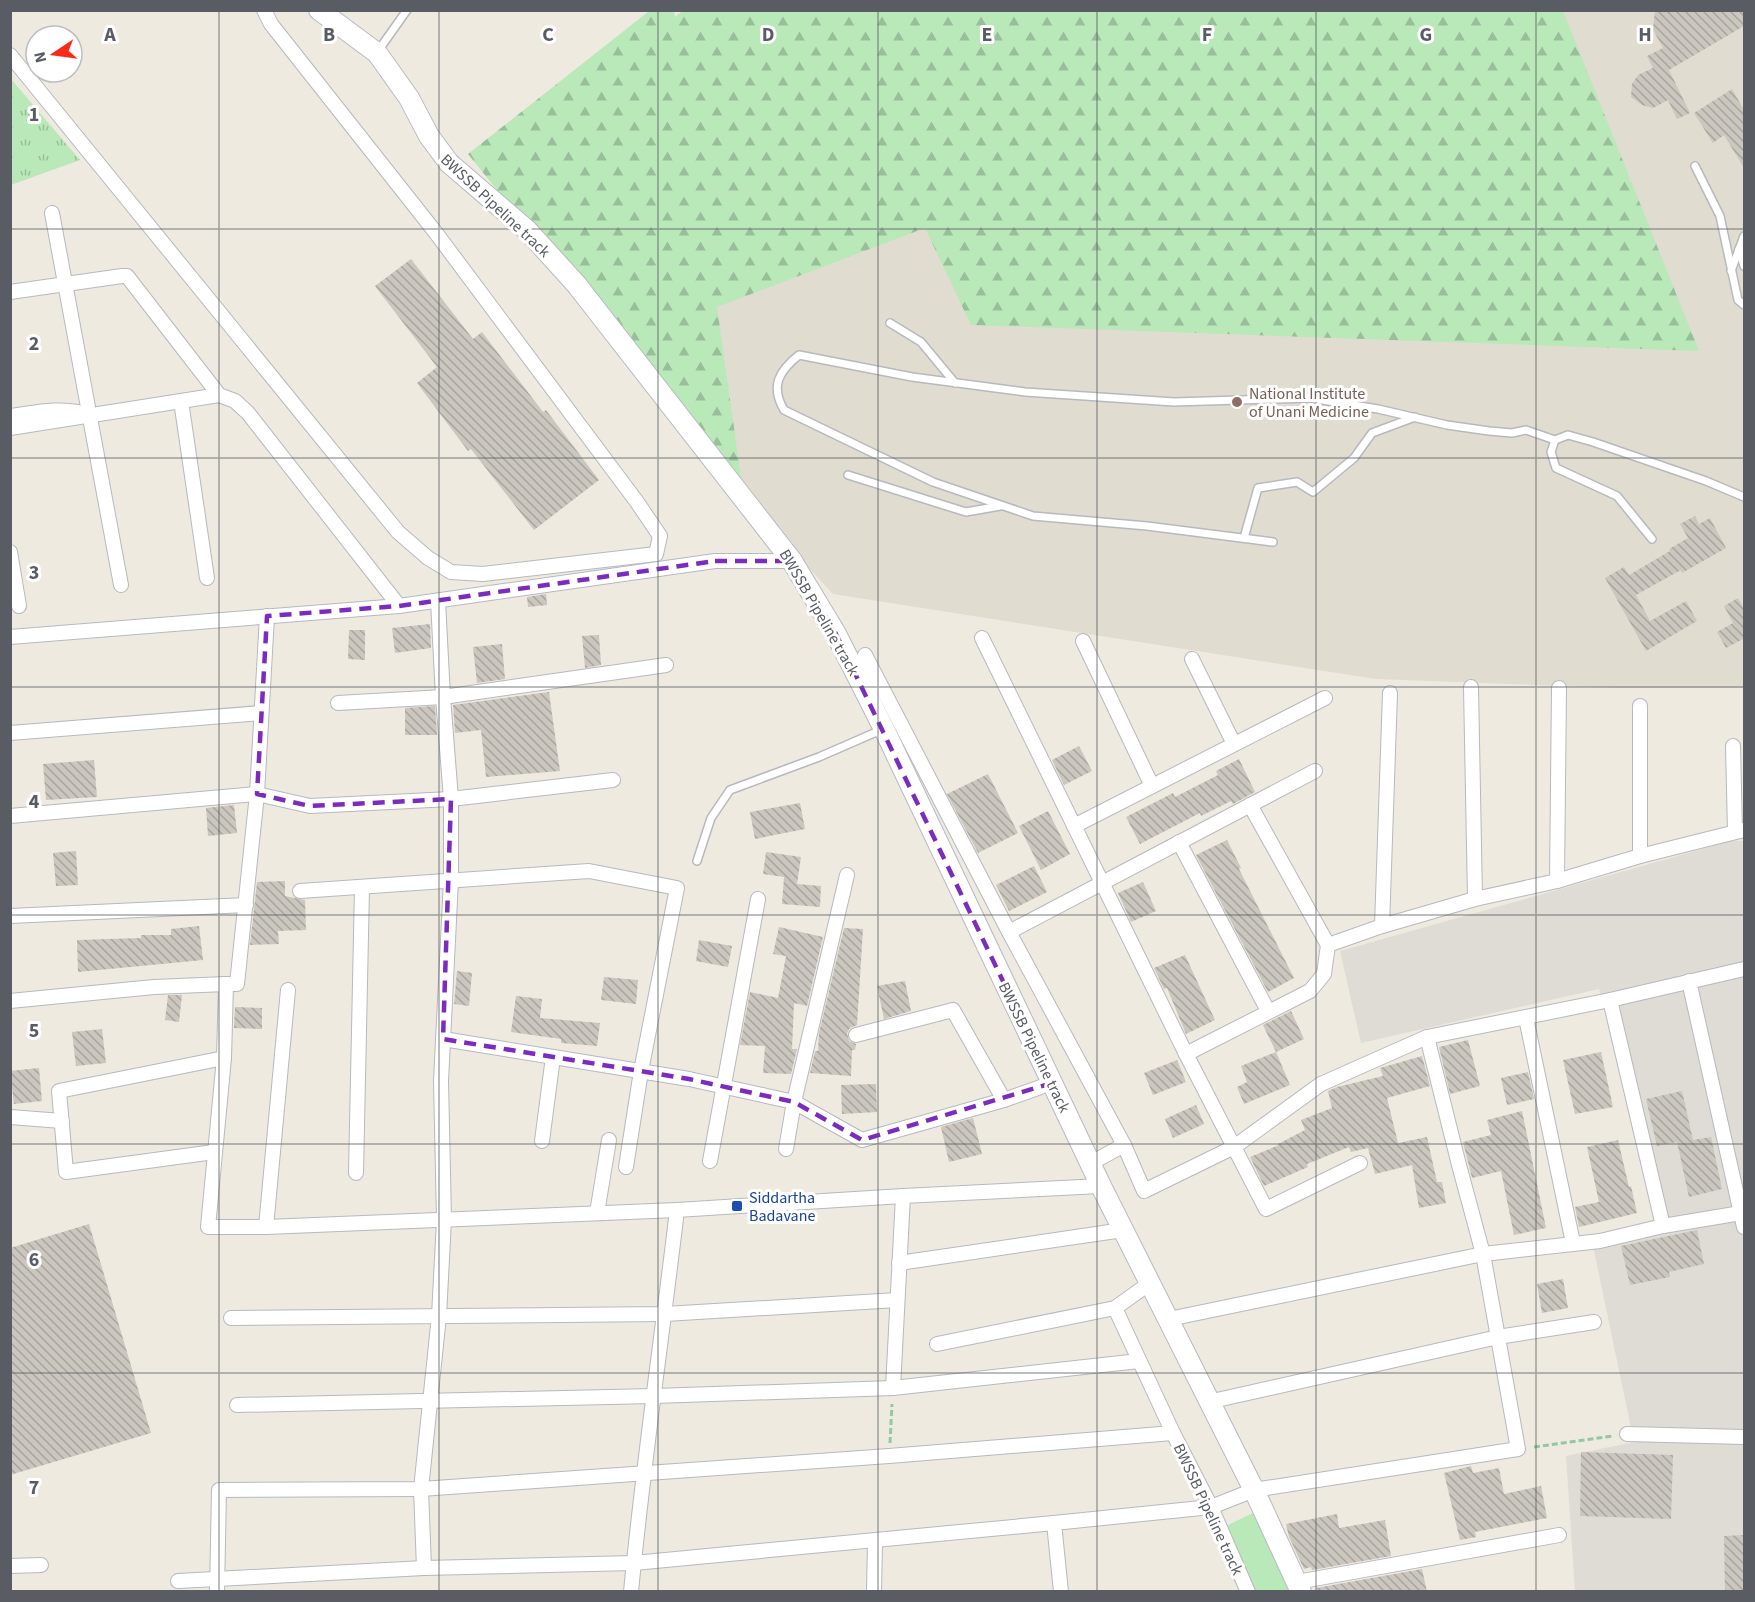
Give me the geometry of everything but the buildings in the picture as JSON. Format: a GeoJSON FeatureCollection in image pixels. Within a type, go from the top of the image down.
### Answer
{"type":"FeatureCollection","features":[{"type":"Feature","properties":{"kind":"street"},"geometry":{"type":"LineString","coordinates":[[10,55],[398,532],[428,558],[451,572],[483,574],[656,554],[660,536],[637,502],[436,233],[279,33],[264,10]]}},
{"type":"Feature","properties":{"kind":"street","name":"BWSSB Pipeline track"},"geometry":{"type":"LineString","coordinates":[[319,10],[377,53],[409,98],[437,149],[459,173],[527,230],[557,262],[792,561],[841,643],[884,729],[1101,1186],[1254,1490],[1299,1587]]}},
{"type":"Feature","properties":{"kind":"street"},"geometry":{"type":"LineString","coordinates":[[52,213],[121,585]]}},
{"type":"Feature","properties":{"kind":"street"},"geometry":{"type":"LineString","coordinates":[[10,292],[127,276],[219,395]]}},
{"type":"Feature","properties":{"kind":"street"},"geometry":{"type":"LineString","coordinates":[[10,428],[219,395],[235,401],[249,413],[399,606]]}},
{"type":"Feature","properties":{"kind":"street"},"geometry":{"type":"LineString","coordinates":[[181,401],[207,578]]}},
{"type":"Feature","properties":{"kind":"street"},"geometry":{"type":"LineString","coordinates":[[10,416],[69,410],[90,416]]}},
{"type":"Feature","properties":{"kind":"street"},"geometry":{"type":"LineString","coordinates":[[10,552],[19,606]]}},
{"type":"Feature","properties":{"kind":"street"},"geometry":{"type":"LineString","coordinates":[[10,637],[399,606],[715,561],[792,561]]}},
{"type":"Feature","properties":{"kind":"street"},"geometry":{"type":"LineString","coordinates":[[424,1568],[421,1489],[439,1316],[444,1220],[441,1081],[451,880],[451,799],[438,601]]}},
{"type":"Feature","properties":{"kind":"street"},"geometry":{"type":"LineString","coordinates":[[10,1001],[154,987],[237,984],[257,794],[267,616]]}},
{"type":"Feature","properties":{"kind":"street"},"geometry":{"type":"LineString","coordinates":[[982,638],[1185,1054],[1266,1209],[1360,1163]]}},
{"type":"Feature","properties":{"kind":"street"},"geometry":{"type":"LineString","coordinates":[[1083,641],[1152,786]]}},
{"type":"Feature","properties":{"kind":"street"},"geometry":{"type":"LineString","coordinates":[[865,655],[1009,932],[1124,1145],[1144,1191],[1234,1147],[1321,1084],[1427,1037],[1610,1000],[1744,969]]}},
{"type":"Feature","properties":{"kind":"street"},"geometry":{"type":"LineString","coordinates":[[1192,659],[1234,744]]}},
{"type":"Feature","properties":{"kind":"street"},"geometry":{"type":"LineString","coordinates":[[338,703],[443,697],[666,665]]}},
{"type":"Feature","properties":{"kind":"street"},"geometry":{"type":"LineString","coordinates":[[1471,687],[1475,899]]}},
{"type":"Feature","properties":{"kind":"street"},"geometry":{"type":"LineString","coordinates":[[1557,881],[1559,688]]}},
{"type":"Feature","properties":{"kind":"street"},"geometry":{"type":"LineString","coordinates":[[1382,926],[1390,693]]}},
{"type":"Feature","properties":{"kind":"street"},"geometry":{"type":"LineString","coordinates":[[1074,826],[1325,698]]}},
{"type":"Feature","properties":{"kind":"street"},"geometry":{"type":"LineString","coordinates":[[1640,706],[1640,856]]}},
{"type":"Feature","properties":{"kind":"street"},"geometry":{"type":"LineString","coordinates":[[10,734],[261,713]]}},
{"type":"Feature","properties":{"kind":"street"},"geometry":{"type":"LineString","coordinates":[[1328,945],[1382,926],[1475,899],[1557,881],[1640,856],[1740,830],[1733,746]]}},
{"type":"Feature","properties":{"kind":"street"},"geometry":{"type":"LineString","coordinates":[[1009,932],[1315,771]]}},
{"type":"Feature","properties":{"kind":"street"},"geometry":{"type":"LineString","coordinates":[[10,816],[257,794],[310,807],[451,799],[612,780]]}},
{"type":"Feature","properties":{"kind":"street"},"geometry":{"type":"LineString","coordinates":[[1185,1054],[1310,991],[1324,974],[1328,945],[1250,805]]}},
{"type":"Feature","properties":{"kind":"street"},"geometry":{"type":"LineString","coordinates":[[1179,842],[1268,1011]]}},
{"type":"Feature","properties":{"kind":"street"},"geometry":{"type":"LineString","coordinates":[[300,891],[589,871],[677,888],[641,1071],[626,1167]]}},
{"type":"Feature","properties":{"kind":"street"},"geometry":{"type":"LineString","coordinates":[[786,1149],[794,1102],[847,875]]}},
{"type":"Feature","properties":{"kind":"street"},"geometry":{"type":"LineString","coordinates":[[357,1173],[362,888]]}},
{"type":"Feature","properties":{"kind":"street"},"geometry":{"type":"LineString","coordinates":[[710,1161],[758,899]]}},
{"type":"Feature","properties":{"kind":"street"},"geometry":{"type":"LineString","coordinates":[[10,915],[246,905]]}},
{"type":"Feature","properties":{"kind":"street"},"geometry":{"type":"LineString","coordinates":[[1689,981],[1744,1227]]}},
{"type":"Feature","properties":{"kind":"street"},"geometry":{"type":"LineString","coordinates":[[226,984],[224,1058],[208,1227],[266,1227],[677,1210],[1101,1186]]}},
{"type":"Feature","properties":{"kind":"street"},"geometry":{"type":"LineString","coordinates":[[266,1227],[288,990]]}},
{"type":"Feature","properties":{"kind":"street"},"geometry":{"type":"LineString","coordinates":[[1610,1000],[1663,1226]]}},
{"type":"Feature","properties":{"kind":"street"},"geometry":{"type":"LineString","coordinates":[[856,1035],[953,1010],[1004,1100]]}},
{"type":"Feature","properties":{"kind":"street"},"geometry":{"type":"LineString","coordinates":[[1526,1018],[1573,1242]]}},
{"type":"Feature","properties":{"kind":"street"},"geometry":{"type":"LineString","coordinates":[[178,1581],[217,1585],[424,1568],[634,1563],[1053,1524],[1211,1507],[1254,1490],[1518,1449],[1483,1254],[1427,1037]]}},
{"type":"Feature","properties":{"kind":"street"},"geometry":{"type":"LineString","coordinates":[[443,1039],[641,1071],[794,1102],[862,1140],[1004,1100],[1052,1083]]}},
{"type":"Feature","properties":{"kind":"street"},"geometry":{"type":"LineString","coordinates":[[542,1141],[553,1057]]}},
{"type":"Feature","properties":{"kind":"street"},"geometry":{"type":"LineString","coordinates":[[214,1152],[66,1172],[59,1091],[224,1058]]}},
{"type":"Feature","properties":{"kind":"street"},"geometry":{"type":"LineString","coordinates":[[10,1118],[62,1121]]}},
{"type":"Feature","properties":{"kind":"street"},"geometry":{"type":"LineString","coordinates":[[597,1213],[609,1140]]}},
{"type":"Feature","properties":{"kind":"street"},"geometry":{"type":"LineString","coordinates":[[1091,1163],[1124,1145]]}},
{"type":"Feature","properties":{"kind":"street"},"geometry":{"type":"LineString","coordinates":[[893,1388],[903,1196]]}},
{"type":"Feature","properties":{"kind":"street"},"geometry":{"type":"LineString","coordinates":[[631,1592],[643,1474],[677,1210]]}},
{"type":"Feature","properties":{"kind":"street"},"geometry":{"type":"LineString","coordinates":[[1169,1319],[1483,1254],[1573,1242],[1600,1241],[1663,1226],[1741,1213]]}},
{"type":"Feature","properties":{"kind":"street"},"geometry":{"type":"LineString","coordinates":[[899,1263],[1124,1230]]}},
{"type":"Feature","properties":{"kind":"street"},"geometry":{"type":"LineString","coordinates":[[937,1344],[1115,1308],[1150,1283]]}},
{"type":"Feature","properties":{"kind":"street"},"geometry":{"type":"LineString","coordinates":[[231,1318],[665,1314],[897,1299]]}},
{"type":"Feature","properties":{"kind":"street","name":"BWSSB Pipeline track"},"geometry":{"type":"LineString","coordinates":[[1115,1308],[1173,1433],[1211,1507],[1243,1591]]}},
{"type":"Feature","properties":{"kind":"street"},"geometry":{"type":"LineString","coordinates":[[1208,1402],[1498,1337],[1594,1322]]}},
{"type":"Feature","properties":{"kind":"street"},"geometry":{"type":"LineString","coordinates":[[237,1405],[654,1396],[893,1388],[1140,1361]]}},
{"type":"Feature","properties":{"kind":"street"},"geometry":{"type":"LineString","coordinates":[[217,1585],[219,1490],[421,1489],[889,1456],[1173,1433]]}},
{"type":"Feature","properties":{"kind":"street"},"geometry":{"type":"LineString","coordinates":[[1627,1434],[1744,1437]]}},
{"type":"Feature","properties":{"kind":"street"},"geometry":{"type":"LineString","coordinates":[[1053,1524],[1062,1592]]}},
{"type":"Feature","properties":{"kind":"street"},"geometry":{"type":"LineString","coordinates":[[1299,1587],[1559,1535]]}},
{"type":"Feature","properties":{"kind":"street"},"geometry":{"type":"LineString","coordinates":[[874,1592],[875,1540]]}},
{"type":"Feature","properties":{"kind":"street"},"geometry":{"type":"LineString","coordinates":[[10,1566],[41,1565]]}},
{"type":"Feature","properties":{"kind":"lane"},"geometry":{"type":"LineString","coordinates":[[377,53],[407,10]]}},
{"type":"Feature","properties":{"kind":"lane"},"geometry":{"type":"LineString","coordinates":[[1695,166],[1720,216],[1738,300],[1744,305]]}},
{"type":"Feature","properties":{"kind":"lane"},"geometry":{"type":"LineString","coordinates":[[1731,273],[1744,236]]}},
{"type":"Feature","properties":{"kind":"lane"},"geometry":{"type":"LineString","coordinates":[[1739,249],[1744,266]]}},
{"type":"Feature","properties":{"kind":"lane"},"geometry":{"type":"LineString","coordinates":[[890,323],[921,342],[956,383]]}},
{"type":"Feature","properties":{"kind":"lane"},"geometry":{"type":"LineString","coordinates":[[1273,542],[1147,526],[1033,516],[1003,506],[933,482],[784,410],[776,391],[780,374],[800,355],[912,377],[1025,392],[1174,402],[1310,398],[1378,408],[1489,431],[1512,433],[1526,430],[1555,440],[1568,435],[1706,481],[1744,497]]}},
{"type":"Feature","properties":{"kind":"lane"},"geometry":{"type":"LineString","coordinates":[[1244,538],[1258,488],[1297,482],[1313,492],[1354,458],[1372,433],[1415,417]]}},
{"type":"Feature","properties":{"kind":"lane"},"geometry":{"type":"LineString","coordinates":[[1555,440],[1551,452],[1557,468],[1617,496],[1652,539]]}},
{"type":"Feature","properties":{"kind":"lane"},"geometry":{"type":"LineString","coordinates":[[848,475],[966,512],[1003,506]]}},
{"type":"Feature","properties":{"kind":"lane"},"geometry":{"type":"LineString","coordinates":[[698,861],[711,818],[730,790],[819,757],[884,729]]}},
{"type":"Feature","properties":{"kind":"path"},"geometry":{"type":"LineString","coordinates":[[889,1456],[893,1388]]}},
{"type":"Feature","properties":{"kind":"path"},"geometry":{"type":"LineString","coordinates":[[1518,1449],[1627,1434]]}},
{"type":"Feature","properties":{"kind":"highlighted area"},"geometry":{"type":"Polygon","coordinates":[[[715,561],[792,561],[836,634],[1052,1083],[862,1140],[794,1102],[689,1079],[443,1039],[451,799],[310,806],[257,794],[267,616],[399,606],[715,561]]]}},
{"type":"Feature","properties":{"kind":"shaded area","name":"National Institute of Unani Medicine"},"geometry":{"type":"Polygon","coordinates":[[[684,10],[1744,11],[1744,688],[1620,688],[1376,679],[833,594],[744,498],[675,17],[684,10]]]}},
{"type":"Feature","properties":{"kind":"shaded area"},"geometry":{"type":"Polygon","coordinates":[[[1731,841],[1744,841],[1744,1591],[1575,1591],[1566,1456],[1634,1442],[1593,1246],[1663,1232],[1599,989],[1361,1043],[1340,951],[1731,841]]]}},
{"type":"Feature","properties":{"kind":"green space"},"geometry":{"type":"Polygon","coordinates":[[[684,10],[1563,11],[1699,351],[971,325],[925,228],[717,307],[744,498],[468,154],[649,11],[674,11],[675,17],[684,10]]]}},
{"type":"Feature","properties":{"kind":"green space"},"geometry":{"type":"Polygon","coordinates":[[[11,79],[80,160],[11,185],[11,79]]]}},
{"type":"Feature","properties":{"kind":"green space"},"geometry":{"type":"Polygon","coordinates":[[[1255,1512],[1293,1591],[1254,1591],[1224,1527],[1255,1512]]]}},
{"type":"Feature","properties":{"kind":"place","name":"National Institute of Unani Medicine"},"geometry":{"type":"Point","coordinates":[1237,402]}},
{"type":"Feature","properties":{"kind":"place","name":"Siddartha Badavane"},"geometry":{"type":"Point","coordinates":[737,1206]}}]}
